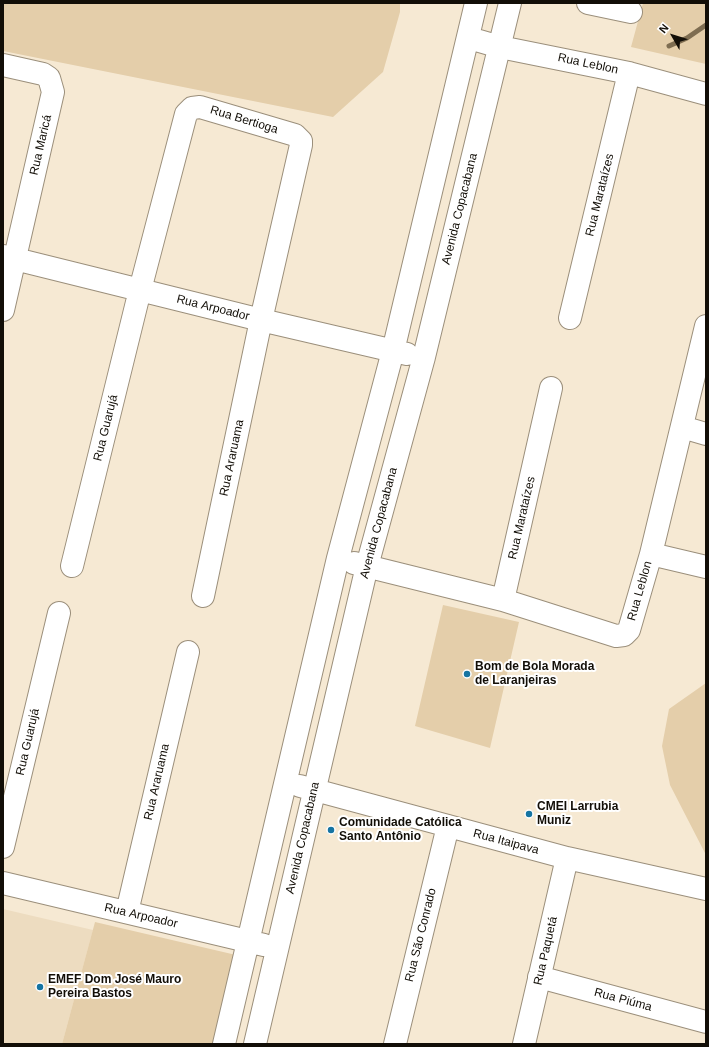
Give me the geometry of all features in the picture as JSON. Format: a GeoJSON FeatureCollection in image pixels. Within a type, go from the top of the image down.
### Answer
{"type":"FeatureCollection","features":[{"type":"Feature","properties":{"kind":"street"},"geometry":{"type":"LineString","coordinates":[[224,1044],[338,558],[393,351],[469,38],[476,3]]}},
{"type":"Feature","properties":{"kind":"street","name":"Avenida Copacabana"},"geometry":{"type":"LineString","coordinates":[[255,1044],[367,566],[424,357],[510,3]]}},
{"type":"Feature","properties":{"kind":"street"},"geometry":{"type":"LineString","coordinates":[[588,3],[631,12]]}},
{"type":"Feature","properties":{"kind":"street","name":"Rua Leblon"},"geometry":{"type":"LineString","coordinates":[[469,38],[629,73],[706,94]]}},
{"type":"Feature","properties":{"kind":"street","name":"Rua Maricá"},"geometry":{"type":"LineString","coordinates":[[3,65],[43,74],[49,78],[53,92],[9,257],[3,310]]}},
{"type":"Feature","properties":{"kind":"street","name":"Rua Marataízes"},"geometry":{"type":"LineString","coordinates":[[570,318],[629,73]]}},
{"type":"Feature","properties":{"kind":"street","name":"Rua Bertioga"},"geometry":{"type":"LineString","coordinates":[[140,290],[186,114],[192,108],[200,107],[295,136],[301,141],[261,320]]}},
{"type":"Feature","properties":{"kind":"street","name":"Rua Arpoador"},"geometry":{"type":"LineString","coordinates":[[9,257],[261,320],[424,357]]}},
{"type":"Feature","properties":{"kind":"street","name":"Rua Guarujá"},"geometry":{"type":"LineString","coordinates":[[72,566],[140,290]]}},
{"type":"Feature","properties":{"kind":"street","name":"Rua Araruama"},"geometry":{"type":"LineString","coordinates":[[203,596],[261,320]]}},
{"type":"Feature","properties":{"kind":"street","name":"Rua Leblon"},"geometry":{"type":"LineString","coordinates":[[338,558],[503,600],[616,636],[624,635],[629,630],[651,554],[706,326]]}},
{"type":"Feature","properties":{"kind":"street","name":"Rua Marataízes"},"geometry":{"type":"LineString","coordinates":[[503,600],[551,388]]}},
{"type":"Feature","properties":{"kind":"street"},"geometry":{"type":"LineString","coordinates":[[682,427],[706,434]]}},
{"type":"Feature","properties":{"kind":"street"},"geometry":{"type":"LineString","coordinates":[[651,554],[706,567]]}},
{"type":"Feature","properties":{"kind":"street","name":"Rua Guarujá"},"geometry":{"type":"LineString","coordinates":[[3,847],[59,613]]}},
{"type":"Feature","properties":{"kind":"street","name":"Rua Araruama"},"geometry":{"type":"LineString","coordinates":[[127,912],[188,652]]}},
{"type":"Feature","properties":{"kind":"street","name":"Rua Itaipava"},"geometry":{"type":"LineString","coordinates":[[285,783],[314,789],[567,858],[706,889]]}},
{"type":"Feature","properties":{"kind":"street","name":"Rua São Conrado"},"geometry":{"type":"LineString","coordinates":[[395,1044],[448,826]]}},
{"type":"Feature","properties":{"kind":"street","name":"Rua Paquetá"},"geometry":{"type":"LineString","coordinates":[[524,1044],[567,858]]}},
{"type":"Feature","properties":{"kind":"street","name":"Rua Arpoador"},"geometry":{"type":"LineString","coordinates":[[3,883],[278,949]]}},
{"type":"Feature","properties":{"kind":"street","name":"Rua Piúma"},"geometry":{"type":"LineString","coordinates":[[539,977],[706,1022]]}},
{"type":"Feature","properties":{"kind":"shaded area"},"geometry":{"type":"Polygon","coordinates":[[[3,3],[400,3],[400,12],[383,72],[333,117],[3,51],[3,3]]]}},
{"type":"Feature","properties":{"kind":"shaded area"},"geometry":{"type":"Polygon","coordinates":[[[643,3],[706,3],[706,64],[631,47],[643,3]]]}},
{"type":"Feature","properties":{"kind":"shaded area","name":"Bom de Bola Morada de Laranjeiras"},"geometry":{"type":"Polygon","coordinates":[[[443,605],[519,622],[490,748],[415,726],[443,605]]]}},
{"type":"Feature","properties":{"kind":"shaded area"},"geometry":{"type":"Polygon","coordinates":[[[706,683],[706,855],[670,785],[662,746],[669,709],[706,683]]]}},
{"type":"Feature","properties":{"kind":"shaded area","name":"EMEF Dom José Mauro Pereira Bastos"},"geometry":{"type":"Polygon","coordinates":[[[3,909],[93,930],[62,1044],[3,1044],[3,909]]]}},
{"type":"Feature","properties":{"kind":"shaded area"},"geometry":{"type":"Polygon","coordinates":[[[95,922],[236,955],[214,1044],[62,1044],[95,922]]]}},
{"type":"Feature","properties":{"kind":"waterway"},"geometry":{"type":"LineString","coordinates":[[669,46],[687,38],[706,25]]}},
{"type":"Feature","properties":{"kind":"place","name":"Bom de Bola Morada de Laranjeiras"},"geometry":{"type":"Point","coordinates":[467,674]}},
{"type":"Feature","properties":{"kind":"place","name":"CMEI Larrubia Muniz"},"geometry":{"type":"Point","coordinates":[529,814]}},
{"type":"Feature","properties":{"kind":"place","name":"Comunidade Católica Santo Antônio"},"geometry":{"type":"Point","coordinates":[331,830]}},
{"type":"Feature","properties":{"kind":"place","name":"EMEF Dom José Mauro Pereira Bastos"},"geometry":{"type":"Point","coordinates":[40,987]}}]}
